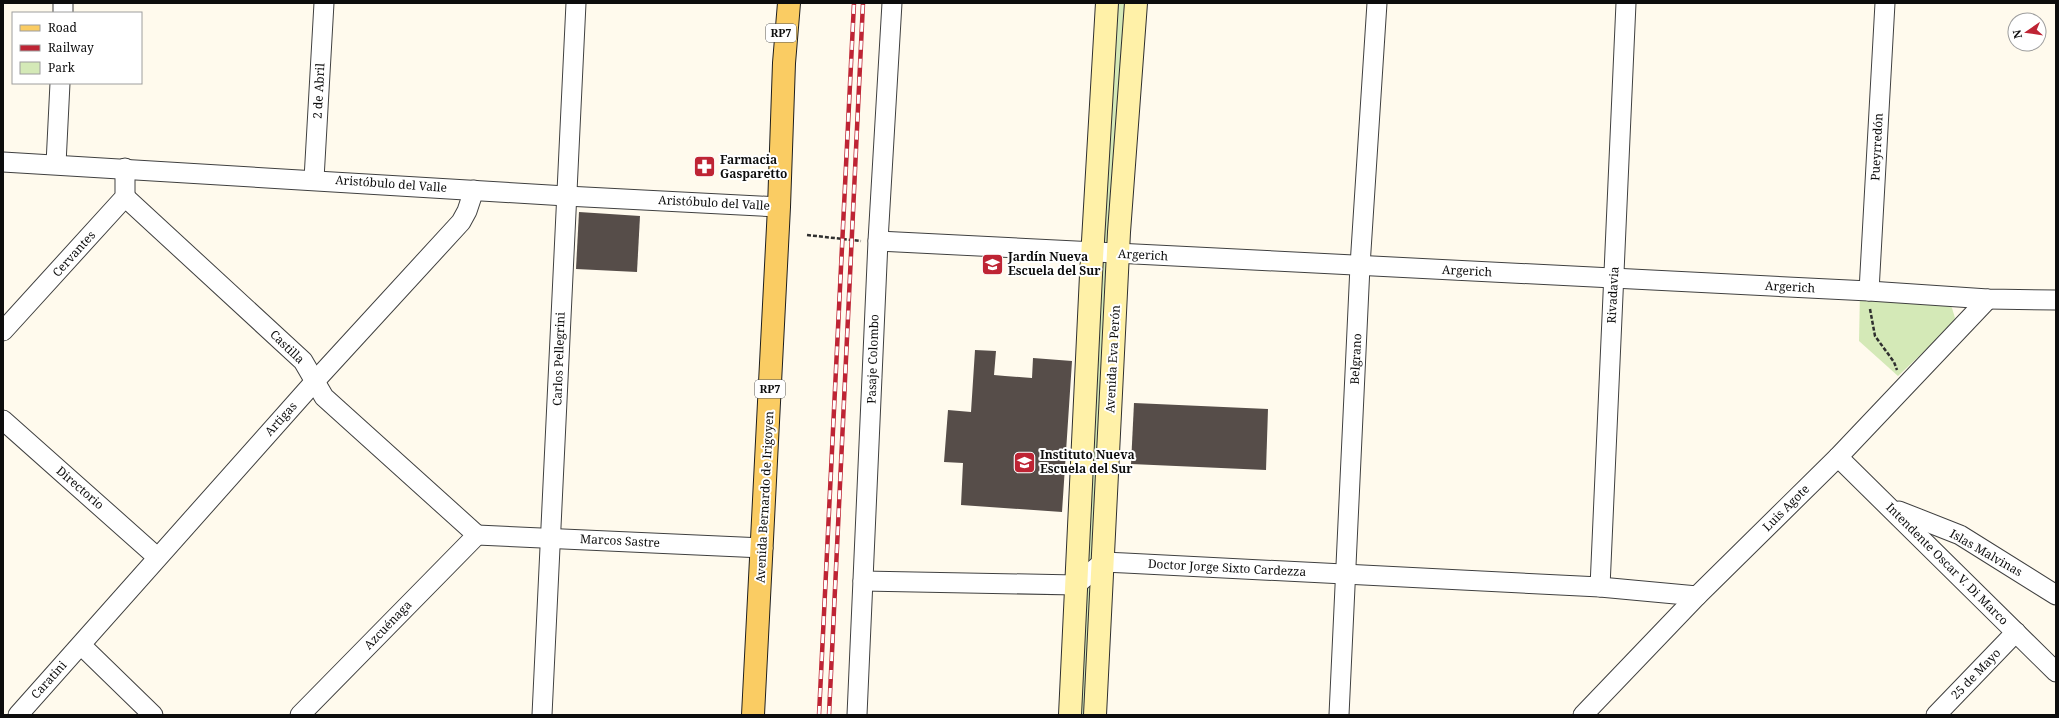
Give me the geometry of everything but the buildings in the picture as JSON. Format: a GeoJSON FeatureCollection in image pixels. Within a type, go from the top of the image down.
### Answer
{"type":"FeatureCollection","features":[{"type":"Feature","properties":{"kind":"main road","name":"RP7"},"geometry":{"type":"LineString","coordinates":[[779,3],[784,63]]}},
{"type":"Feature","properties":{"kind":"main road","name":"RP7"},"geometry":{"type":"LineString","coordinates":[[784,63],[788,3]]}},
{"type":"Feature","properties":{"kind":"main road","name":"Avenida Bernardo de Irigoyen"},"geometry":{"type":"LineString","coordinates":[[753,715],[763,548],[779,207],[784,63]]}},
{"type":"Feature","properties":{"kind":"street","name":"2 de Abril"},"geometry":{"type":"LineString","coordinates":[[314,179],[324,3]]}},
{"type":"Feature","properties":{"kind":"street","name":"Carlos Pellegrini"},"geometry":{"type":"LineString","coordinates":[[542,715],[576,3]]}},
{"type":"Feature","properties":{"kind":"street","name":"Pasaje Colombo"},"geometry":{"type":"LineString","coordinates":[[857,715],[878,241],[892,3]]}},
{"type":"Feature","properties":{"kind":"street"},"geometry":{"type":"LineString","coordinates":[[1070,715],[1092,252],[1107,3]]}},
{"type":"Feature","properties":{"kind":"street","name":"Avenida Eva Perón"},"geometry":{"type":"LineString","coordinates":[[1095,715],[1118,254],[1136,3]]}},
{"type":"Feature","properties":{"kind":"street","name":"Belgrano"},"geometry":{"type":"LineString","coordinates":[[1339,715],[1360,266],[1377,3]]}},
{"type":"Feature","properties":{"kind":"street","name":"Rivadavia"},"geometry":{"type":"LineString","coordinates":[[1600,587],[1626,3]]}},
{"type":"Feature","properties":{"kind":"street","name":"Pueyrredón"},"geometry":{"type":"LineString","coordinates":[[1869,291],[1885,3]]}},
{"type":"Feature","properties":{"kind":"street"},"geometry":{"type":"LineString","coordinates":[[56,164],[60,84]]}},
{"type":"Feature","properties":{"kind":"street","name":"Aristóbulo del Valle"},"geometry":{"type":"LineString","coordinates":[[3,162],[314,179],[566,196],[779,207]]}},
{"type":"Feature","properties":{"kind":"street"},"geometry":{"type":"LineString","coordinates":[[125,168],[125,197]]}},
{"type":"Feature","properties":{"kind":"street","name":"Artigas"},"geometry":{"type":"LineString","coordinates":[[81,645],[157,557],[316,380],[461,222],[467,211],[474,190]]}},
{"type":"Feature","properties":{"kind":"street","name":"Cervantes"},"geometry":{"type":"LineString","coordinates":[[3,331],[125,197]]}},
{"type":"Feature","properties":{"kind":"street","name":"Castilla"},"geometry":{"type":"LineString","coordinates":[[125,197],[303,360],[316,380],[324,397],[477,535]]}},
{"type":"Feature","properties":{"kind":"street","name":"Argerich"},"geometry":{"type":"LineString","coordinates":[[878,241],[1869,291],[1988,299],[2056,300]]}},
{"type":"Feature","properties":{"kind":"street","name":"Luis Agote"},"geometry":{"type":"LineString","coordinates":[[1592,712],[1697,596],[1838,457],[1988,299]]}},
{"type":"Feature","properties":{"kind":"street","name":"Directorio"},"geometry":{"type":"LineString","coordinates":[[3,420],[157,557]]}},
{"type":"Feature","properties":{"kind":"street","name":"Intendente Oscar V. Di Marco"},"geometry":{"type":"LineString","coordinates":[[1838,457],[2056,672]]}},
{"type":"Feature","properties":{"kind":"street","name":"Islas Malvinas"},"geometry":{"type":"LineString","coordinates":[[1891,508],[1960,536],[2056,595]]}},
{"type":"Feature","properties":{"kind":"street","name":"Marcos Sastre"},"geometry":{"type":"LineString","coordinates":[[477,535],[763,548]]}},
{"type":"Feature","properties":{"kind":"street","name":"Azcuénaga"},"geometry":{"type":"LineString","coordinates":[[300,715],[477,535]]}},
{"type":"Feature","properties":{"kind":"street"},"geometry":{"type":"LineString","coordinates":[[863,581],[1076,585],[1103,562]]}},
{"type":"Feature","properties":{"kind":"street","name":"Doctor Jorge Sixto Cardezza"},"geometry":{"type":"LineString","coordinates":[[1103,562],[1346,573],[1600,587],[1697,596]]}},
{"type":"Feature","properties":{"kind":"street","name":"25 de Mayo"},"geometry":{"type":"LineString","coordinates":[[1936,715],[2016,632]]}},
{"type":"Feature","properties":{"kind":"street"},"geometry":{"type":"LineString","coordinates":[[81,645],[153,715]]}},
{"type":"Feature","properties":{"kind":"street","name":"Caratini"},"geometry":{"type":"LineString","coordinates":[[18,715],[81,645]]}},
{"type":"Feature","properties":{"kind":"path"},"geometry":{"type":"LineString","coordinates":[[807,235],[852,241],[878,241]]}},
{"type":"Feature","properties":{"kind":"path"},"geometry":{"type":"LineString","coordinates":[[1869,291],[1870,309],[1875,336],[1896,366],[1895,397]]}},
{"type":"Feature","properties":{"kind":"green space"},"geometry":{"type":"Polygon","coordinates":[[[1113,3],[1131,3],[1090,715],[1078,715],[1113,3]]]}},
{"type":"Feature","properties":{"kind":"green space"},"geometry":{"type":"Polygon","coordinates":[[[1860,292],[1947,300],[1952,308],[1955,318],[1949,328],[1898,376],[1859,341],[1860,292]]]}},
{"type":"Feature","properties":{"kind":"railway"},"geometry":{"type":"LineString","coordinates":[[819,715],[854,3]]}},
{"type":"Feature","properties":{"kind":"railway"},"geometry":{"type":"LineString","coordinates":[[829,715],[863,3]]}},
{"type":"Feature","properties":{"kind":"place","name":"Farmacia Gasparetto"},"geometry":{"type":"Point","coordinates":[704,167]}},
{"type":"Feature","properties":{"kind":"place","name":"Jardín Nueva Escuela del Sur"},"geometry":{"type":"Point","coordinates":[992,264]}},
{"type":"Feature","properties":{"kind":"place","name":"Instituto Nueva Escuela del Sur"},"geometry":{"type":"Point","coordinates":[1025,462]}}]}
